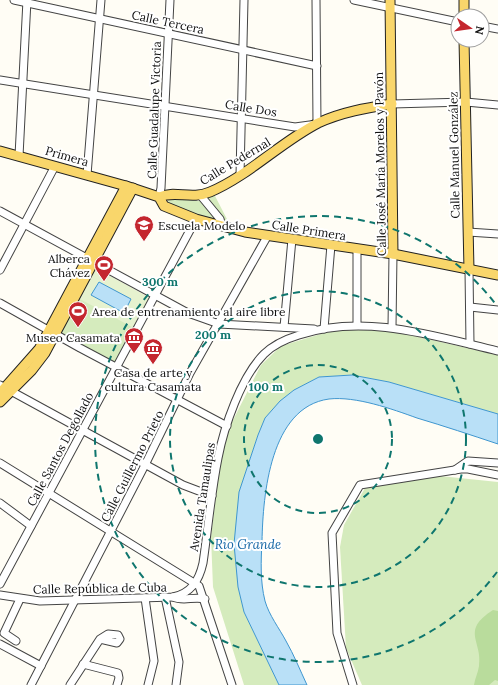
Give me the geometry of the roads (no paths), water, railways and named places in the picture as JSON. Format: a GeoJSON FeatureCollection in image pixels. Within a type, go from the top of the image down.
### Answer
{"type":"FeatureCollection","features":[{"type":"Feature","properties":{"kind":"main road","name":"Calle José María Morelos y Pavón"},"geometry":{"type":"LineString","coordinates":[[390,4],[393,254]]}},
{"type":"Feature","properties":{"kind":"main road","name":"Calle Manuel González"},"geometry":{"type":"LineString","coordinates":[[464,48],[469,270]]}},
{"type":"Feature","properties":{"kind":"main road","name":"Calle Dos"},"geometry":{"type":"LineString","coordinates":[[317,124],[347,111],[392,104]]}},
{"type":"Feature","properties":{"kind":"main road","name":"Calle Pedernal"},"geometry":{"type":"LineString","coordinates":[[159,197],[165,194],[201,196],[240,175],[317,124]]}},
{"type":"Feature","properties":{"kind":"main road","name":"Primera"},"geometry":{"type":"LineString","coordinates":[[0,151],[130,187]]}},
{"type":"Feature","properties":{"kind":"main road","name":"Calle Primera"},"geometry":{"type":"LineString","coordinates":[[130,187],[159,197],[164,206],[196,219],[222,226],[292,240],[393,254],[498,275]]}},
{"type":"Feature","properties":{"kind":"main road"},"geometry":{"type":"LineString","coordinates":[[0,402],[4,389],[32,370],[45,353],[52,332],[130,187]]}},
{"type":"Feature","properties":{"kind":"street","name":"Calle Tercera"},"geometry":{"type":"LineString","coordinates":[[14,0],[27,1],[100,19],[317,66]]}},
{"type":"Feature","properties":{"kind":"street"},"geometry":{"type":"LineString","coordinates":[[87,175],[101,0]]}},
{"type":"Feature","properties":{"kind":"street","name":"Calle Guadalupe Victoria"},"geometry":{"type":"LineString","coordinates":[[159,197],[161,188],[170,0]]}},
{"type":"Feature","properties":{"kind":"street"},"geometry":{"type":"LineString","coordinates":[[240,175],[244,0]]}},
{"type":"Feature","properties":{"kind":"street"},"geometry":{"type":"LineString","coordinates":[[316,0],[317,124]]}},
{"type":"Feature","properties":{"kind":"street"},"geometry":{"type":"LineString","coordinates":[[354,0],[390,4],[450,20]]}},
{"type":"Feature","properties":{"kind":"street"},"geometry":{"type":"LineString","coordinates":[[19,156],[24,84],[27,1]]}},
{"type":"Feature","properties":{"kind":"street","name":"Calle Dos"},"geometry":{"type":"LineString","coordinates":[[0,80],[295,127],[317,124]]}},
{"type":"Feature","properties":{"kind":"street","name":"Calle Dos"},"geometry":{"type":"LineString","coordinates":[[392,104],[466,102],[498,105]]}},
{"type":"Feature","properties":{"kind":"street"},"geometry":{"type":"LineString","coordinates":[[0,270],[55,166]]}},
{"type":"Feature","properties":{"kind":"street"},"geometry":{"type":"LineString","coordinates":[[201,196],[220,219],[222,226]]}},
{"type":"Feature","properties":{"kind":"street"},"geometry":{"type":"LineString","coordinates":[[0,211],[155,296],[188,313],[219,324],[321,329],[331,245]]}},
{"type":"Feature","properties":{"kind":"street","name":"Calle Santos Degollado"},"geometry":{"type":"LineString","coordinates":[[0,584],[196,219]]}},
{"type":"Feature","properties":{"kind":"street"},"geometry":{"type":"LineString","coordinates":[[468,232],[498,234]]}},
{"type":"Feature","properties":{"kind":"street","name":"Calle Guillermo Prieto"},"geometry":{"type":"LineString","coordinates":[[31,685],[145,466],[202,350],[219,324],[268,235]]}},
{"type":"Feature","properties":{"kind":"street"},"geometry":{"type":"LineString","coordinates":[[284,327],[292,240]]}},
{"type":"Feature","properties":{"kind":"street"},"geometry":{"type":"LineString","coordinates":[[357,249],[357,325]]}},
{"type":"Feature","properties":{"kind":"street","name":"Calle José María Morelos y Pavón"},"geometry":{"type":"LineString","coordinates":[[392,327],[393,254]]}},
{"type":"Feature","properties":{"kind":"street"},"geometry":{"type":"LineString","coordinates":[[469,270],[470,344]]}},
{"type":"Feature","properties":{"kind":"street"},"geometry":{"type":"LineString","coordinates":[[0,303],[116,368],[227,426]]}},
{"type":"Feature","properties":{"kind":"street"},"geometry":{"type":"LineString","coordinates":[[470,307],[498,310]]}},
{"type":"Feature","properties":{"kind":"street","name":"Avenida Tamaulipas"},"geometry":{"type":"LineString","coordinates":[[196,583],[202,566],[218,458],[227,426],[248,379],[264,354],[286,340],[321,329],[357,325],[392,327],[498,351]]}},
{"type":"Feature","properties":{"kind":"street"},"geometry":{"type":"LineString","coordinates":[[4,389],[145,466],[188,488],[212,496]]}},
{"type":"Feature","properties":{"kind":"street"},"geometry":{"type":"LineString","coordinates":[[455,470],[468,461],[498,463]]}},
{"type":"Feature","properties":{"kind":"street"},"geometry":{"type":"LineString","coordinates":[[0,463],[196,583],[201,589],[232,685]]}},
{"type":"Feature","properties":{"kind":"street"},"geometry":{"type":"LineString","coordinates":[[353,685],[337,633],[332,533],[360,485],[468,469],[498,475]]}},
{"type":"Feature","properties":{"kind":"street"},"geometry":{"type":"LineString","coordinates":[[0,503],[31,526]]}},
{"type":"Feature","properties":{"kind":"street"},"geometry":{"type":"LineString","coordinates":[[202,566],[204,599]]}},
{"type":"Feature","properties":{"kind":"street","name":"Calle República de Cuba"},"geometry":{"type":"LineString","coordinates":[[0,595],[20,599],[75,600],[173,597],[186,592],[196,583]]}},
{"type":"Feature","properties":{"kind":"street"},"geometry":{"type":"LineString","coordinates":[[165,597],[179,662],[176,685]]}},
{"type":"Feature","properties":{"kind":"street"},"geometry":{"type":"LineString","coordinates":[[173,597],[180,600],[198,597],[204,599]]}},
{"type":"Feature","properties":{"kind":"street"},"geometry":{"type":"LineString","coordinates":[[145,598],[154,660],[148,685]]}},
{"type":"Feature","properties":{"kind":"street"},"geometry":{"type":"LineString","coordinates":[[16,641],[4,633],[20,599]]}},
{"type":"Feature","properties":{"kind":"street"},"geometry":{"type":"LineString","coordinates":[[70,685],[100,639]]}},
{"type":"Feature","properties":{"kind":"street"},"geometry":{"type":"LineString","coordinates":[[0,644],[41,666]]}},
{"type":"Feature","properties":{"kind":"street"},"geometry":{"type":"LineString","coordinates":[[83,664],[118,673],[119,678],[117,685]]}},
{"type":"Feature","properties":{"kind":"water"},"geometry":{"type":"Polygon","coordinates":[[[99,282],[131,299],[124,313],[91,295],[99,282]]]}},
{"type":"Feature","properties":{"kind":"water","name":"Rio Grande"},"geometry":{"type":"Polygon","coordinates":[[[352,375],[389,382],[498,414],[498,444],[385,407],[351,399],[329,399],[309,406],[294,418],[282,435],[268,478],[263,522],[261,556],[262,578],[263,594],[267,606],[292,652],[307,685],[279,685],[244,612],[238,587],[234,544],[239,492],[265,418],[280,401],[294,390],[319,377],[352,375]]]}},
{"type":"Feature","properties":{"kind":"place","name":"Escuela Modelo"},"geometry":{"type":"Point","coordinates":[144,242]}},
{"type":"Feature","properties":{"kind":"place","name":"Alberca Chávez"},"geometry":{"type":"Point","coordinates":[104,282]}},
{"type":"Feature","properties":{"kind":"place","name":"Area de entrenamiento al aire libre"},"geometry":{"type":"Point","coordinates":[78,328]}},
{"type":"Feature","properties":{"kind":"place","name":"Museo Casamata"},"geometry":{"type":"Point","coordinates":[134,354]}},
{"type":"Feature","properties":{"kind":"place","name":"Casa de arte y cultura Casamata"},"geometry":{"type":"Point","coordinates":[153,365]}}]}
